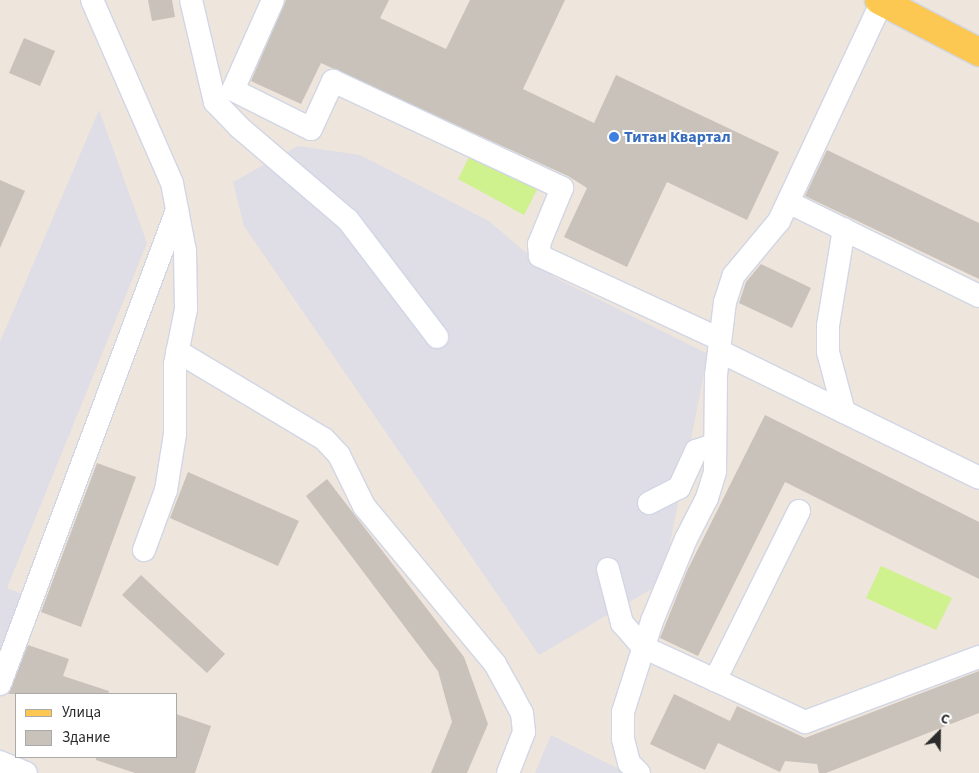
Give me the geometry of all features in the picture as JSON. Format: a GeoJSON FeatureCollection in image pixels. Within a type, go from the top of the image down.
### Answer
{"type":"FeatureCollection","features":[{"type":"Feature","properties":{"kind":"main road"},"geometry":{"type":"LineString","coordinates":[[880,1],[979,52]]}},
{"type":"Feature","properties":{"kind":"street"},"geometry":{"type":"LineString","coordinates":[[92,0],[159,150],[178,207],[185,251],[186,309],[178,351],[172,452],[166,490],[144,550]]}},
{"type":"Feature","properties":{"kind":"street"},"geometry":{"type":"LineString","coordinates":[[191,0],[215,102],[239,128],[348,220],[437,337]]}},
{"type":"Feature","properties":{"kind":"street"},"geometry":{"type":"LineString","coordinates":[[273,0],[233,90],[311,129],[333,82],[562,188],[539,244],[540,256],[719,345],[844,412],[979,478]]}},
{"type":"Feature","properties":{"kind":"street"},"geometry":{"type":"LineString","coordinates":[[639,773],[629,763],[623,739],[623,712],[643,647],[686,539],[707,498],[715,471],[719,345],[725,302],[734,275],[779,222],[880,1]]}},
{"type":"Feature","properties":{"kind":"street"},"geometry":{"type":"LineString","coordinates":[[788,202],[979,296]]}},
{"type":"Feature","properties":{"kind":"street"},"geometry":{"type":"LineString","coordinates":[[0,684],[178,207]]}},
{"type":"Feature","properties":{"kind":"street"},"geometry":{"type":"LineString","coordinates":[[844,230],[828,326],[828,352],[844,412]]}},
{"type":"Feature","properties":{"kind":"street"},"geometry":{"type":"LineString","coordinates":[[178,351],[324,439],[339,455],[364,506],[495,664],[522,712],[524,732],[508,773]]}},
{"type":"Feature","properties":{"kind":"street"},"geometry":{"type":"LineString","coordinates":[[649,503],[679,488],[696,451],[715,445]]}},
{"type":"Feature","properties":{"kind":"street"},"geometry":{"type":"LineString","coordinates":[[715,680],[799,511]]}},
{"type":"Feature","properties":{"kind":"street"},"geometry":{"type":"LineString","coordinates":[[608,569],[622,623],[643,647],[805,722],[979,657]]}},
{"type":"Feature","properties":{"kind":"street"},"geometry":{"type":"LineString","coordinates":[[0,762],[26,773]]}},
{"type":"Feature","properties":{"kind":"shaded area"},"geometry":{"type":"Polygon","coordinates":[[[99,110],[147,243],[7,588],[29,597],[0,669],[0,342],[99,110]]]}},
{"type":"Feature","properties":{"kind":"shaded area"},"geometry":{"type":"Polygon","coordinates":[[[298,146],[360,155],[489,221],[554,277],[708,354],[662,583],[539,655],[244,226],[233,182],[298,146]]]}},
{"type":"Feature","properties":{"kind":"shaded area"},"geometry":{"type":"Polygon","coordinates":[[[551,735],[627,773],[535,773],[551,735]]]}},
{"type":"Feature","properties":{"kind":"green space"},"geometry":{"type":"Polygon","coordinates":[[[471,153],[539,186],[524,215],[458,179],[471,153]]]}},
{"type":"Feature","properties":{"kind":"green space"},"geometry":{"type":"Polygon","coordinates":[[[881,566],[952,598],[936,630],[866,598],[881,566]]]}},
{"type":"Feature","properties":{"kind":"building"},"geometry":{"type":"Polygon","coordinates":[[[148,0],[172,0],[175,17],[152,21],[148,0]]]}},
{"type":"Feature","properties":{"kind":"building","name":"Титан Квартал"},"geometry":{"type":"Polygon","coordinates":[[[286,0],[389,0],[380,18],[446,49],[470,0],[565,0],[523,89],[594,123],[616,75],[779,152],[747,220],[667,182],[627,267],[564,237],[587,188],[568,176],[321,63],[301,104],[251,81],[286,0]]]}},
{"type":"Feature","properties":{"kind":"building"},"geometry":{"type":"Polygon","coordinates":[[[24,38],[55,51],[40,86],[9,73],[24,38]]]}},
{"type":"Feature","properties":{"kind":"building"},"geometry":{"type":"Polygon","coordinates":[[[827,150],[979,223],[979,279],[805,196],[827,150]]]}},
{"type":"Feature","properties":{"kind":"building"},"geometry":{"type":"Polygon","coordinates":[[[0,180],[25,191],[0,248],[0,180]]]}},
{"type":"Feature","properties":{"kind":"building"},"geometry":{"type":"Polygon","coordinates":[[[761,264],[811,288],[792,328],[739,303],[746,282],[761,264]]]}},
{"type":"Feature","properties":{"kind":"building"},"geometry":{"type":"Polygon","coordinates":[[[765,415],[979,522],[979,579],[785,482],[698,656],[660,638],[687,571],[765,415]]]}},
{"type":"Feature","properties":{"kind":"building"},"geometry":{"type":"Polygon","coordinates":[[[97,463],[136,477],[81,627],[41,612],[97,463]]]}},
{"type":"Feature","properties":{"kind":"building"},"geometry":{"type":"Polygon","coordinates":[[[188,472],[299,521],[278,566],[170,518],[188,472]]]}},
{"type":"Feature","properties":{"kind":"building"},"geometry":{"type":"Polygon","coordinates":[[[327,479],[464,657],[488,724],[467,773],[431,773],[452,722],[438,671],[306,496],[327,479]]]}},
{"type":"Feature","properties":{"kind":"building"},"geometry":{"type":"Polygon","coordinates":[[[141,575],[225,654],[207,673],[122,595],[141,575]]]}},
{"type":"Feature","properties":{"kind":"building"},"geometry":{"type":"Polygon","coordinates":[[[28,645],[69,659],[63,676],[109,691],[108,693],[8,694],[28,645]]]}},
{"type":"Feature","properties":{"kind":"building"},"geometry":{"type":"Polygon","coordinates":[[[979,671],[979,713],[826,773],[819,773],[817,764],[785,761],[780,772],[718,743],[705,770],[650,744],[674,694],[730,721],[737,706],[805,738],[979,671]]]}},
{"type":"Feature","properties":{"kind":"building"},"geometry":{"type":"Polygon","coordinates":[[[178,715],[211,726],[195,773],[135,773],[96,760],[96,758],[178,758],[178,715]]]}},
{"type":"Feature","properties":{"kind":"place","name":"Титан Квартал"},"geometry":{"type":"Point","coordinates":[614,137]}}]}
